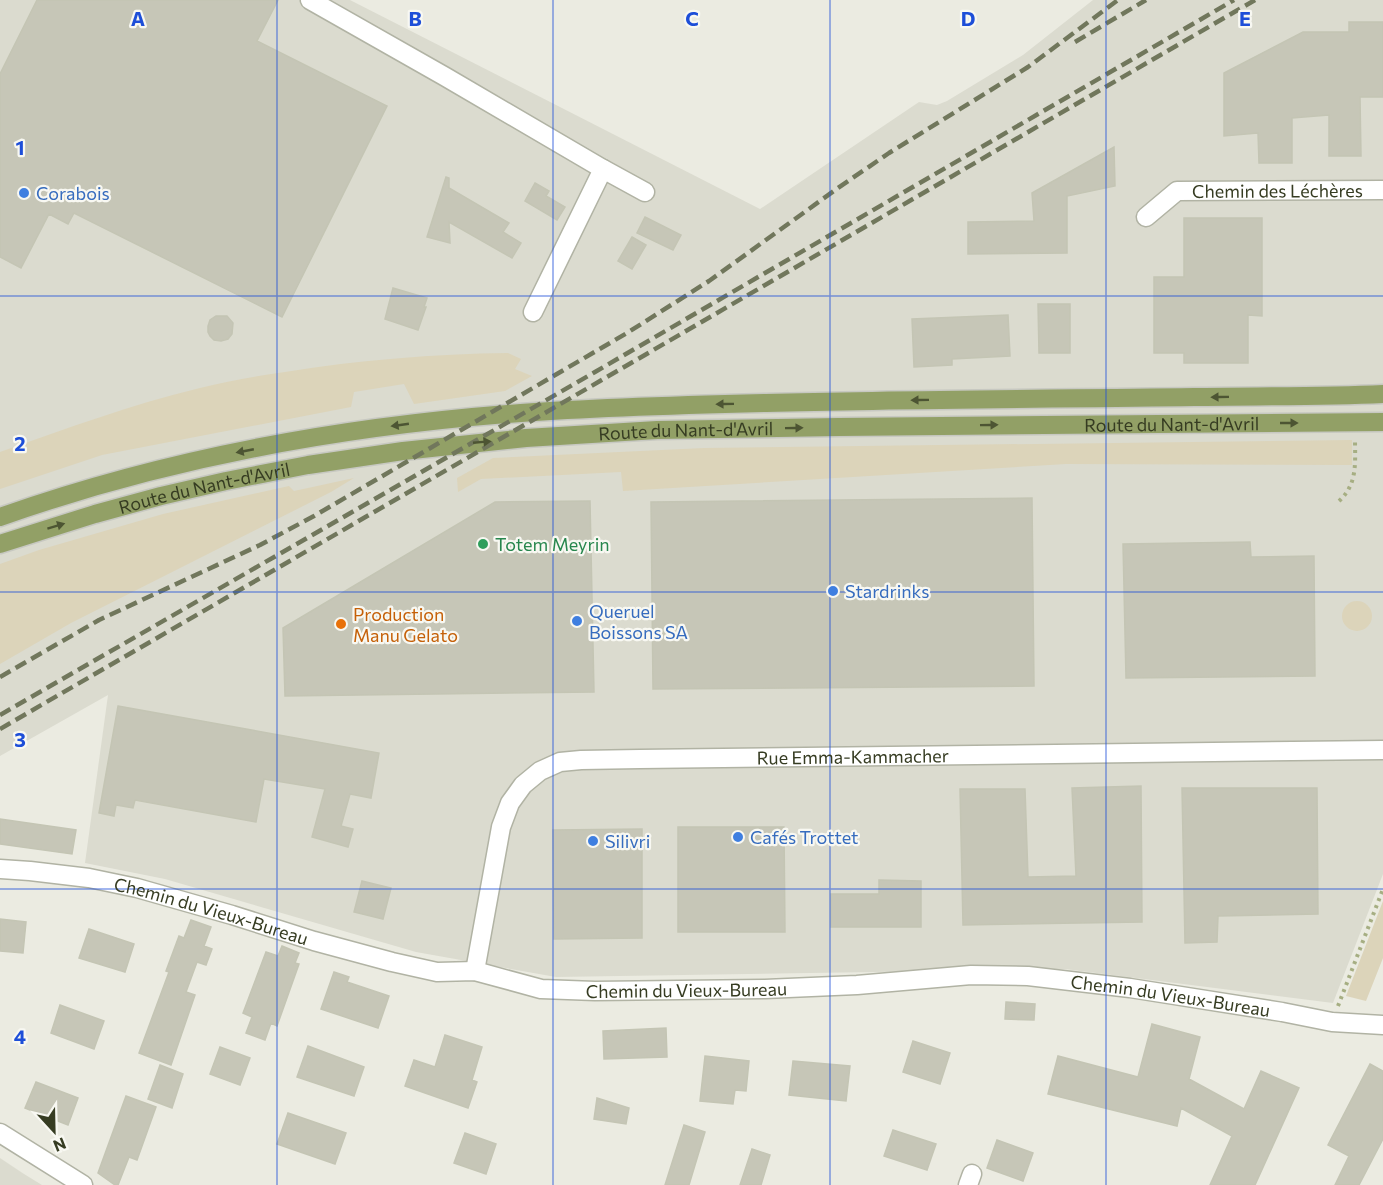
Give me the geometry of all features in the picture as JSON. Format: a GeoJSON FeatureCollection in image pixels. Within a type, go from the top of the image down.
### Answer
{"type":"FeatureCollection","features":[{"type":"Feature","properties":{"kind":"main road","name":"Route du Nant-d'Avril"},"geometry":{"type":"LineString","coordinates":[[0,517],[86,489],[226,455],[314,438],[406,424],[468,418],[658,405],[1383,394]]}},
{"type":"Feature","properties":{"kind":"main road","name":"Route du Nant-d'Avril"},"geometry":{"type":"LineString","coordinates":[[0,544],[95,514],[226,481],[403,450],[526,438],[657,430],[1383,422]]}},
{"type":"Feature","properties":{"kind":"street"},"geometry":{"type":"LineString","coordinates":[[310,0],[645,192]]}},
{"type":"Feature","properties":{"kind":"street"},"geometry":{"type":"LineString","coordinates":[[533,312],[603,169]]}},
{"type":"Feature","properties":{"kind":"street","name":"Chemin des Léchères"},"geometry":{"type":"LineString","coordinates":[[1146,217],[1177,191],[1383,190]]}},
{"type":"Feature","properties":{"kind":"street","name":"Rue Emma-Kammacher"},"geometry":{"type":"LineString","coordinates":[[475,971],[501,827],[510,803],[530,779],[540,771],[560,762],[1383,750]]}},
{"type":"Feature","properties":{"kind":"street","name":"Chemin du Vieux-Bureau"},"geometry":{"type":"LineString","coordinates":[[0,869],[89,878],[137,888],[392,962],[437,972],[475,971],[541,989],[595,991],[765,989],[857,985],[971,975],[1028,976],[1130,988],[1332,1022],[1383,1025]]}},
{"type":"Feature","properties":{"kind":"street"},"geometry":{"type":"LineString","coordinates":[[0,1133],[65,1180],[83,1185]]}},
{"type":"Feature","properties":{"kind":"path"},"geometry":{"type":"LineString","coordinates":[[1339,501],[1348,493],[1355,470],[1355,435]]}},
{"type":"Feature","properties":{"kind":"path"},"geometry":{"type":"LineString","coordinates":[[1338,1006],[1383,889]]}},
{"type":"Feature","properties":{"kind":"shaded area"},"geometry":{"type":"Polygon","coordinates":[[[0,0],[350,0],[760,209],[919,102],[937,105],[947,101],[1023,55],[1093,0],[1383,0],[1383,874],[1333,1003],[1065,969],[556,977],[416,952],[165,879],[85,863],[108,695],[0,756],[0,0]]]}},
{"type":"Feature","properties":{"kind":"shaded area"},"geometry":{"type":"Polygon","coordinates":[[[508,353],[521,359],[515,369],[532,376],[505,391],[414,404],[404,384],[354,392],[351,407],[102,455],[0,489],[0,452],[99,417],[175,394],[243,379],[341,364],[424,356],[508,353]]]}},
{"type":"Feature","properties":{"kind":"shaded area"},"geometry":{"type":"Polygon","coordinates":[[[1352,440],[1352,465],[1066,464],[623,491],[621,472],[481,479],[458,492],[457,478],[493,458],[704,448],[1352,440]]]}},
{"type":"Feature","properties":{"kind":"shaded area"},"geometry":{"type":"Polygon","coordinates":[[[354,478],[331,492],[71,623],[0,664],[0,564],[39,550],[163,514],[289,486],[294,491],[354,478]]]}},
{"type":"Feature","properties":{"kind":"shaded area"},"geometry":{"type":"Polygon","coordinates":[[[1357,601],[1368,605],[1372,616],[1368,627],[1357,631],[1346,627],[1342,616],[1346,605],[1357,601]]]}},
{"type":"Feature","properties":{"kind":"shaded area"},"geometry":{"type":"Polygon","coordinates":[[[1383,901],[1383,958],[1366,1001],[1346,996],[1383,901]]]}},
{"type":"Feature","properties":{"kind":"shaded area"},"geometry":{"type":"Polygon","coordinates":[[[0,1158],[24,1174],[42,1185],[0,1185],[0,1158]]]}},
{"type":"Feature","properties":{"kind":"building"},"geometry":{"type":"Polygon","coordinates":[[[37,0],[278,0],[257,41],[387,106],[282,317],[74,213],[68,224],[49,214],[21,268],[0,257],[0,74],[37,0]]]}},
{"type":"Feature","properties":{"kind":"building"},"geometry":{"type":"Polygon","coordinates":[[[1349,22],[1383,22],[1383,97],[1360,97],[1361,156],[1329,156],[1329,115],[1292,118],[1292,163],[1259,163],[1258,133],[1224,136],[1224,73],[1303,32],[1349,32],[1349,22]]]}},
{"type":"Feature","properties":{"kind":"building"},"geometry":{"type":"Polygon","coordinates":[[[1114,147],[1115,186],[1067,196],[1067,253],[968,254],[968,222],[1034,221],[1032,193],[1114,147]]]}},
{"type":"Feature","properties":{"kind":"building"},"geometry":{"type":"Polygon","coordinates":[[[446,177],[449,178],[449,188],[509,223],[503,232],[521,243],[512,258],[449,222],[450,243],[427,237],[446,177]]]}},
{"type":"Feature","properties":{"kind":"building"},"geometry":{"type":"Polygon","coordinates":[[[535,183],[549,191],[546,196],[565,207],[557,220],[525,201],[535,183]]]}},
{"type":"Feature","properties":{"kind":"building"},"geometry":{"type":"Polygon","coordinates":[[[645,217],[681,235],[673,250],[637,233],[645,217]]]}},
{"type":"Feature","properties":{"kind":"building"},"geometry":{"type":"Polygon","coordinates":[[[1184,218],[1262,218],[1262,316],[1248,315],[1248,363],[1184,363],[1184,353],[1154,353],[1154,277],[1184,277],[1184,218]]]}},
{"type":"Feature","properties":{"kind":"building"},"geometry":{"type":"Polygon","coordinates":[[[632,237],[646,245],[632,269],[618,261],[632,237]]]}},
{"type":"Feature","properties":{"kind":"building"},"geometry":{"type":"Polygon","coordinates":[[[393,288],[427,298],[418,330],[385,319],[393,288]]]}},
{"type":"Feature","properties":{"kind":"building"},"geometry":{"type":"Polygon","coordinates":[[[1038,304],[1070,304],[1070,353],[1039,353],[1038,304]]]}},
{"type":"Feature","properties":{"kind":"building"},"geometry":{"type":"Polygon","coordinates":[[[1008,315],[1010,356],[952,359],[952,365],[914,367],[912,319],[1008,315]]]}},
{"type":"Feature","properties":{"kind":"building"},"geometry":{"type":"Polygon","coordinates":[[[216,316],[227,316],[233,323],[232,334],[228,339],[214,340],[210,336],[208,326],[210,320],[216,316]]]}},
{"type":"Feature","properties":{"kind":"building"},"geometry":{"type":"Polygon","coordinates":[[[1032,498],[1034,686],[653,689],[651,502],[1032,498]]]}},
{"type":"Feature","properties":{"kind":"building"},"geometry":{"type":"Polygon","coordinates":[[[590,501],[594,692],[285,696],[283,628],[495,502],[590,501]]]}},
{"type":"Feature","properties":{"kind":"building"},"geometry":{"type":"Polygon","coordinates":[[[1250,542],[1251,557],[1314,556],[1315,676],[1126,678],[1123,544],[1250,542]]]}},
{"type":"Feature","properties":{"kind":"building"},"geometry":{"type":"Polygon","coordinates":[[[118,706],[379,753],[371,798],[350,794],[341,826],[353,829],[348,847],[312,837],[325,789],[264,779],[256,822],[135,800],[133,808],[116,805],[114,816],[99,813],[118,706]]]}},
{"type":"Feature","properties":{"kind":"building"},"geometry":{"type":"Polygon","coordinates":[[[1141,786],[1142,922],[963,925],[960,789],[1025,789],[1028,877],[1076,876],[1072,788],[1141,786]]]}},
{"type":"Feature","properties":{"kind":"building"},"geometry":{"type":"Polygon","coordinates":[[[1182,788],[1317,788],[1318,914],[1218,916],[1217,942],[1185,943],[1182,788]]]}},
{"type":"Feature","properties":{"kind":"building"},"geometry":{"type":"Polygon","coordinates":[[[0,819],[76,830],[72,854],[0,844],[0,819]]]}},
{"type":"Feature","properties":{"kind":"building"},"geometry":{"type":"Polygon","coordinates":[[[678,827],[784,827],[785,932],[678,932],[678,827]]]}},
{"type":"Feature","properties":{"kind":"building"},"geometry":{"type":"Polygon","coordinates":[[[642,829],[642,938],[554,939],[553,830],[642,829]]]}},
{"type":"Feature","properties":{"kind":"building"},"geometry":{"type":"Polygon","coordinates":[[[879,880],[921,881],[921,927],[831,927],[831,894],[879,894],[879,880]]]}},
{"type":"Feature","properties":{"kind":"building"},"geometry":{"type":"Polygon","coordinates":[[[362,881],[391,888],[383,919],[354,912],[362,881]]]}},
{"type":"Feature","properties":{"kind":"building"},"geometry":{"type":"Polygon","coordinates":[[[0,919],[26,922],[23,953],[0,951],[0,919]]]}},
{"type":"Feature","properties":{"kind":"building"},"geometry":{"type":"Polygon","coordinates":[[[191,920],[211,927],[204,946],[212,949],[206,965],[197,962],[186,992],[195,995],[171,1065],[139,1053],[169,972],[166,971],[179,936],[184,938],[191,920]]]}},
{"type":"Feature","properties":{"kind":"building"},"geometry":{"type":"Polygon","coordinates":[[[89,929],[134,944],[125,972],[79,958],[89,929]]]}},
{"type":"Feature","properties":{"kind":"building"},"geometry":{"type":"Polygon","coordinates":[[[282,946],[299,953],[295,963],[299,964],[277,1026],[271,1023],[265,1040],[246,1033],[252,1017],[243,1013],[266,952],[278,956],[282,946]]]}},
{"type":"Feature","properties":{"kind":"building"},"geometry":{"type":"Polygon","coordinates":[[[334,972],[349,977],[347,982],[389,996],[378,1028],[321,1009],[334,972]]]}},
{"type":"Feature","properties":{"kind":"building"},"geometry":{"type":"Polygon","coordinates":[[[1006,1002],[1035,1004],[1034,1020],[1005,1019],[1006,1002]]]}},
{"type":"Feature","properties":{"kind":"building"},"geometry":{"type":"Polygon","coordinates":[[[60,1005],[104,1021],[94,1049],[51,1033],[60,1005]]]}},
{"type":"Feature","properties":{"kind":"building"},"geometry":{"type":"Polygon","coordinates":[[[1152,1024],[1200,1037],[1189,1079],[1244,1109],[1261,1071],[1299,1088],[1255,1185],[1210,1185],[1232,1136],[1181,1108],[1177,1126],[1048,1094],[1058,1056],[1138,1077],[1152,1024]]]}},
{"type":"Feature","properties":{"kind":"building"},"geometry":{"type":"Polygon","coordinates":[[[666,1028],[667,1057],[604,1059],[603,1031],[666,1028]]]}},
{"type":"Feature","properties":{"kind":"building"},"geometry":{"type":"Polygon","coordinates":[[[445,1035],[482,1047],[472,1080],[477,1082],[468,1108],[405,1086],[414,1060],[435,1067],[445,1035]]]}},
{"type":"Feature","properties":{"kind":"building"},"geometry":{"type":"Polygon","coordinates":[[[913,1041],[950,1053],[940,1084],[903,1072],[913,1041]]]}},
{"type":"Feature","properties":{"kind":"building"},"geometry":{"type":"Polygon","coordinates":[[[308,1046],[364,1067],[354,1096],[297,1077],[308,1046]]]}},
{"type":"Feature","properties":{"kind":"building"},"geometry":{"type":"Polygon","coordinates":[[[220,1047],[250,1058],[240,1085],[210,1074],[220,1047]]]}},
{"type":"Feature","properties":{"kind":"building"},"geometry":{"type":"Polygon","coordinates":[[[705,1056],[749,1061],[746,1091],[735,1090],[733,1104],[700,1101],[705,1056]]]}},
{"type":"Feature","properties":{"kind":"building"},"geometry":{"type":"Polygon","coordinates":[[[793,1061],[850,1066],[846,1101],[789,1095],[793,1061]]]}},
{"type":"Feature","properties":{"kind":"building"},"geometry":{"type":"Polygon","coordinates":[[[1370,1064],[1383,1071],[1383,1139],[1359,1185],[1335,1185],[1349,1156],[1328,1145],[1370,1064]]]}},
{"type":"Feature","properties":{"kind":"building"},"geometry":{"type":"Polygon","coordinates":[[[160,1065],[183,1074],[172,1108],[148,1099],[160,1065]]]}},
{"type":"Feature","properties":{"kind":"building"},"geometry":{"type":"Polygon","coordinates":[[[36,1082],[78,1098],[68,1125],[25,1108],[36,1082]]]}},
{"type":"Feature","properties":{"kind":"building"},"geometry":{"type":"Polygon","coordinates":[[[126,1096],[156,1107],[137,1160],[129,1157],[118,1185],[115,1185],[98,1173],[126,1096]]]}},
{"type":"Feature","properties":{"kind":"building"},"geometry":{"type":"Polygon","coordinates":[[[597,1098],[629,1108],[626,1124],[594,1119],[597,1098]]]}},
{"type":"Feature","properties":{"kind":"building"},"geometry":{"type":"Polygon","coordinates":[[[288,1113],[346,1133],[335,1164],[277,1144],[288,1113]]]}},
{"type":"Feature","properties":{"kind":"building"},"geometry":{"type":"Polygon","coordinates":[[[684,1125],[705,1132],[689,1185],[665,1185],[684,1125]]]}},
{"type":"Feature","properties":{"kind":"building"},"geometry":{"type":"Polygon","coordinates":[[[893,1130],[936,1144],[927,1170],[884,1156],[893,1130]]]}},
{"type":"Feature","properties":{"kind":"building"},"geometry":{"type":"Polygon","coordinates":[[[465,1133],[496,1144],[486,1174],[454,1163],[465,1133]]]}},
{"type":"Feature","properties":{"kind":"building"},"geometry":{"type":"Polygon","coordinates":[[[997,1140],[1033,1153],[1023,1181],[987,1168],[997,1140]]]}},
{"type":"Feature","properties":{"kind":"building"},"geometry":{"type":"Polygon","coordinates":[[[752,1149],[770,1155],[761,1185],[740,1185],[752,1149]]]}},
{"type":"Feature","properties":{"kind":"railway"},"geometry":{"type":"LineString","coordinates":[[0,677],[99,620],[260,545],[314,516],[627,333],[709,281],[889,153],[1028,67],[1118,0]]}},
{"type":"Feature","properties":{"kind":"railway"},"geometry":{"type":"LineString","coordinates":[[1075,42],[1146,0]]}},
{"type":"Feature","properties":{"kind":"railway"},"geometry":{"type":"LineString","coordinates":[[0,715],[1234,0]]}},
{"type":"Feature","properties":{"kind":"railway"},"geometry":{"type":"LineString","coordinates":[[0,729],[1255,0]]}},
{"type":"Feature","properties":{"kind":"place","name":"Corabois"},"geometry":{"type":"Point","coordinates":[24,193]}},
{"type":"Feature","properties":{"kind":"place","name":"Totem Meyrin"},"geometry":{"type":"Point","coordinates":[483,544]}},
{"type":"Feature","properties":{"kind":"place","name":"Stardrinks"},"geometry":{"type":"Point","coordinates":[833,591]}},
{"type":"Feature","properties":{"kind":"place","name":"Queruel Boissons SA"},"geometry":{"type":"Point","coordinates":[577,621]}},
{"type":"Feature","properties":{"kind":"place","name":"Production Manu Gelato"},"geometry":{"type":"Point","coordinates":[341,624]}},
{"type":"Feature","properties":{"kind":"place","name":"Cafés Trottet"},"geometry":{"type":"Point","coordinates":[738,837]}},
{"type":"Feature","properties":{"kind":"place","name":"Silivri"},"geometry":{"type":"Point","coordinates":[593,841]}}]}
